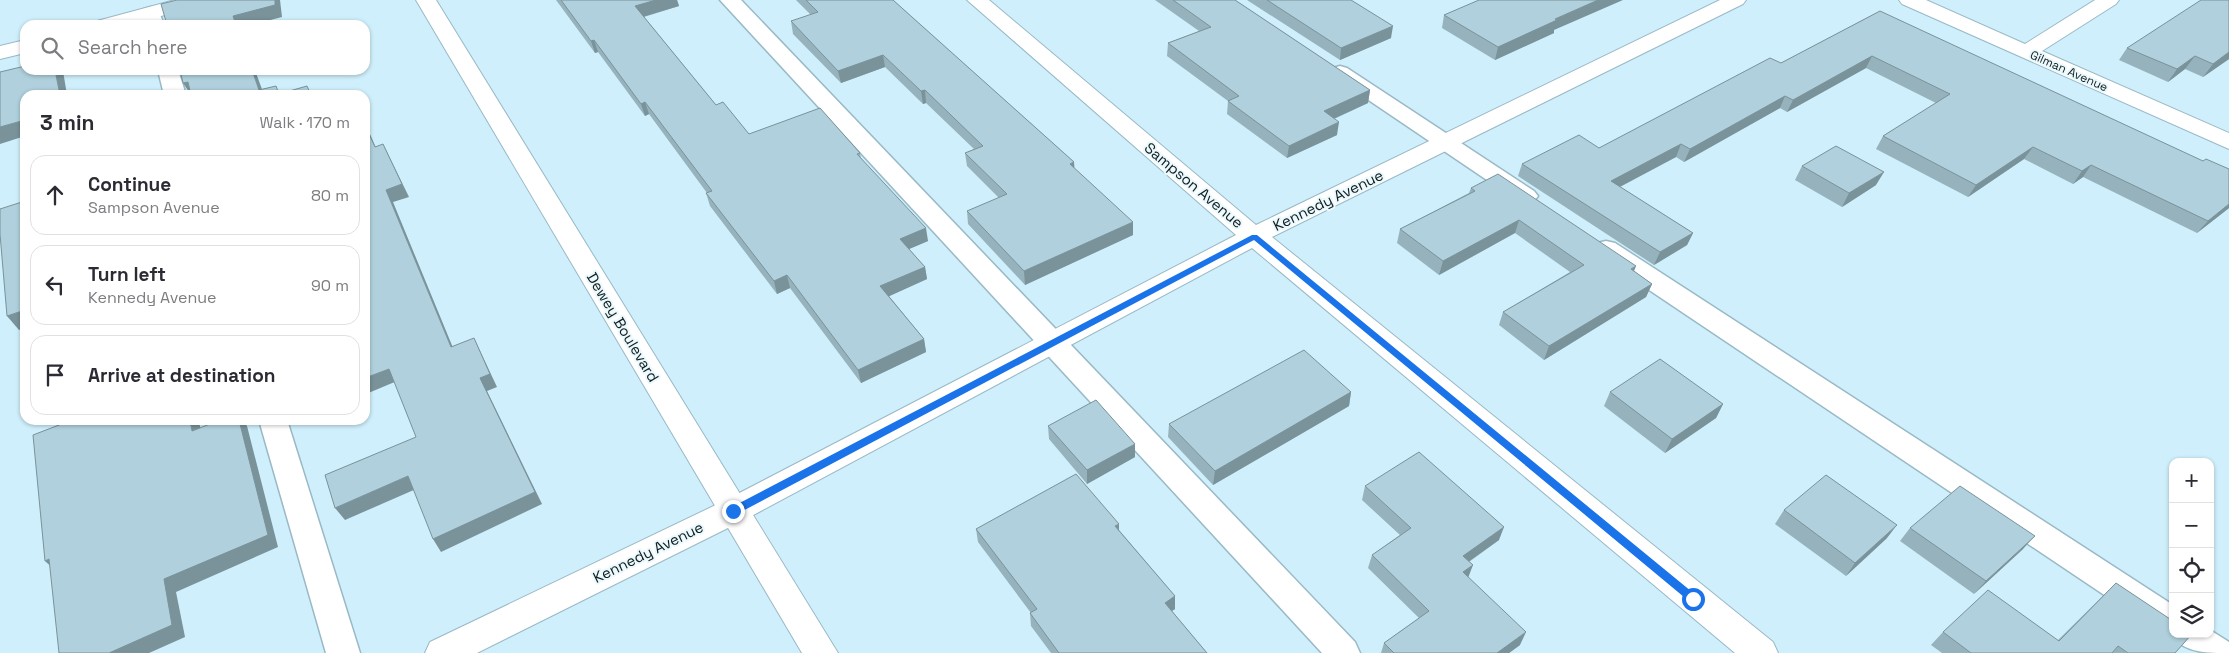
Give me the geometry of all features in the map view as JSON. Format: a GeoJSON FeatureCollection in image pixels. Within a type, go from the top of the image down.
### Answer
{"type":"FeatureCollection","features":[{"type":"Feature","properties":{"kind":"street"},"geometry":{"type":"LineString","coordinates":[[152,19],[198,0]]}},
{"type":"Feature","properties":{"kind":"street","name":"Dewey Boulevard"},"geometry":{"type":"LineString","coordinates":[[426,0],[733,511],[821,653]]}},
{"type":"Feature","properties":{"kind":"street","name":"Sampson Avenue"},"geometry":{"type":"LineString","coordinates":[[977,0],[1254,236],[1760,653]]}},
{"type":"Feature","properties":{"kind":"street","name":"Kennedy Avenue"},"geometry":{"type":"LineString","coordinates":[[442,653],[733,511],[1254,236],[1736,0]]}},
{"type":"Feature","properties":{"kind":"street","name":"Gilman Avenue"},"geometry":{"type":"LineString","coordinates":[[1909,0],[2229,142]]}},
{"type":"Feature","properties":{"kind":"street"},"geometry":{"type":"LineString","coordinates":[[2026,52],[2109,0]]}},
{"type":"Feature","properties":{"kind":"street"},"geometry":{"type":"LineString","coordinates":[[0,53],[20,47]]}},
{"type":"Feature","properties":{"kind":"lane"},"geometry":{"type":"LineString","coordinates":[[730,0],[1343,653]]}},
{"type":"Feature","properties":{"kind":"lane"},"geometry":{"type":"LineString","coordinates":[[1322,60],[1545,208]]}},
{"type":"Feature","properties":{"kind":"lane"},"geometry":{"type":"LineString","coordinates":[[169,75],[174,90]]}},
{"type":"Feature","properties":{"kind":"lane"},"geometry":{"type":"LineString","coordinates":[[1586,235],[2169,620]]}},
{"type":"Feature","properties":{"kind":"lane"},"geometry":{"type":"LineString","coordinates":[[275,425],[343,653]]}},
{"type":"Feature","properties":{"kind":"lane"},"geometry":{"type":"LineString","coordinates":[[2195,638],[2218,653]]}},
{"type":"Feature","properties":{"kind":"building"},"geometry":{"type":"Polygon","coordinates":[[[177,0],[275,0],[275,5],[233,16],[234,20],[166,20],[161,4],[177,0]]]}},
{"type":"Feature","properties":{"kind":"building"},"geometry":{"type":"Polygon","coordinates":[[[561,0],[656,0],[635,6],[716,105],[723,102],[749,134],[820,108],[860,153],[857,154],[926,228],[900,239],[925,267],[880,286],[924,339],[858,370],[787,275],[774,281],[706,193],[712,191],[645,102],[641,104],[594,40],[591,41],[561,0]]]}},
{"type":"Feature","properties":{"kind":"building"},"geometry":{"type":"Polygon","coordinates":[[[806,0],[893,0],[1074,162],[1070,164],[1133,222],[1024,271],[967,211],[1007,194],[965,153],[983,146],[925,90],[921,91],[883,55],[838,71],[791,21],[818,12],[806,0]]]}},
{"type":"Feature","properties":{"kind":"building"},"geometry":{"type":"Polygon","coordinates":[[[1173,0],[1235,0],[1370,90],[1324,111],[1339,122],[1289,146],[1228,101],[1239,96],[1168,43],[1211,27],[1173,0]]]}},
{"type":"Feature","properties":{"kind":"building"},"geometry":{"type":"Polygon","coordinates":[[[1267,0],[1351,0],[1393,26],[1341,48],[1267,0]]]}},
{"type":"Feature","properties":{"kind":"building"},"geometry":{"type":"Polygon","coordinates":[[[1479,0],[1598,0],[1498,47],[1444,15],[1479,0]]]}},
{"type":"Feature","properties":{"kind":"building"},"geometry":{"type":"Polygon","coordinates":[[[2201,0],[2229,0],[2229,52],[2213,64],[2195,56],[2177,69],[2127,48],[2201,0]]]}},
{"type":"Feature","properties":{"kind":"building"},"geometry":{"type":"Polygon","coordinates":[[[1880,11],[2203,161],[2206,159],[2229,169],[2229,204],[2208,221],[2091,165],[2082,171],[2033,147],[1976,185],[1883,136],[1950,94],[1872,56],[1793,100],[1785,96],[1690,149],[1681,144],[1611,181],[1693,233],[1660,252],[1522,164],[1579,135],[1599,148],[1770,58],[1781,63],[1880,11]]]}},
{"type":"Feature","properties":{"kind":"building"},"geometry":{"type":"Polygon","coordinates":[[[20,67],[20,75],[56,75],[59,90],[20,90],[20,121],[0,127],[0,72],[20,67]]]}},
{"type":"Feature","properties":{"kind":"building"},"geometry":{"type":"Polygon","coordinates":[[[181,75],[254,75],[259,90],[190,90],[188,82],[183,83],[181,75]]]}},
{"type":"Feature","properties":{"kind":"building"},"geometry":{"type":"Polygon","coordinates":[[[276,86],[278,90],[259,90],[276,86]]]}},
{"type":"Feature","properties":{"kind":"building"},"geometry":{"type":"Polygon","coordinates":[[[307,86],[309,90],[293,90],[307,86]]]}},
{"type":"Feature","properties":{"kind":"building"},"geometry":{"type":"Polygon","coordinates":[[[370,136],[375,147],[383,144],[402,184],[386,190],[451,347],[474,338],[490,374],[480,378],[535,492],[433,539],[408,476],[335,508],[325,475],[416,437],[389,369],[370,376],[370,136]]]}},
{"type":"Feature","properties":{"kind":"building"},"geometry":{"type":"Polygon","coordinates":[[[1836,146],[1884,172],[1849,193],[1802,166],[1836,146]]]}},
{"type":"Feature","properties":{"kind":"building"},"geometry":{"type":"Polygon","coordinates":[[[1498,174],[1636,266],[1631,269],[1652,284],[1549,346],[1503,312],[1584,265],[1519,220],[1443,261],[1400,229],[1475,191],[1471,188],[1498,174]]]}},
{"type":"Feature","properties":{"kind":"building"},"geometry":{"type":"Polygon","coordinates":[[[20,203],[20,312],[7,316],[0,234],[0,209],[20,203]]]}},
{"type":"Feature","properties":{"kind":"building"},"geometry":{"type":"Polygon","coordinates":[[[1304,350],[1351,392],[1215,471],[1169,424],[1304,350]]]}},
{"type":"Feature","properties":{"kind":"building"},"geometry":{"type":"Polygon","coordinates":[[[1660,359],[1723,404],[1672,439],[1610,392],[1660,359]]]}},
{"type":"Feature","properties":{"kind":"building"},"geometry":{"type":"Polygon","coordinates":[[[1096,400],[1135,444],[1087,470],[1048,426],[1096,400]]]}},
{"type":"Feature","properties":{"kind":"building"},"geometry":{"type":"Polygon","coordinates":[[[59,425],[191,425],[192,431],[207,425],[240,425],[268,535],[164,579],[172,625],[109,653],[59,653],[49,559],[45,561],[33,435],[59,425]]]}},
{"type":"Feature","properties":{"kind":"building"},"geometry":{"type":"Polygon","coordinates":[[[1419,452],[1504,527],[1463,556],[1473,565],[1463,572],[1526,632],[1497,653],[1394,653],[1384,643],[1429,611],[1372,555],[1411,528],[1365,486],[1419,452]]]}},
{"type":"Feature","properties":{"kind":"building"},"geometry":{"type":"Polygon","coordinates":[[[1076,474],[1119,524],[1115,526],[1175,596],[1165,603],[1207,653],[1059,653],[1030,613],[1037,609],[976,529],[1076,474]]]}},
{"type":"Feature","properties":{"kind":"building"},"geometry":{"type":"Polygon","coordinates":[[[1826,475],[1897,525],[1855,563],[1784,510],[1826,475]]]}},
{"type":"Feature","properties":{"kind":"building"},"geometry":{"type":"Polygon","coordinates":[[[1960,486],[2035,536],[1986,581],[1910,528],[1960,486]]]}},
{"type":"Feature","properties":{"kind":"building"},"geometry":{"type":"Polygon","coordinates":[[[2116,583],[2169,618],[2169,638],[2188,638],[2175,653],[2128,653],[2118,646],[2112,653],[1971,653],[1943,632],[1988,590],[2059,641],[2116,583]]]}},
{"type":"Feature","properties":{"kind":"route"},"geometry":{"type":"LineString","coordinates":[[733,511],[1254,236],[1693,599]]}}]}
